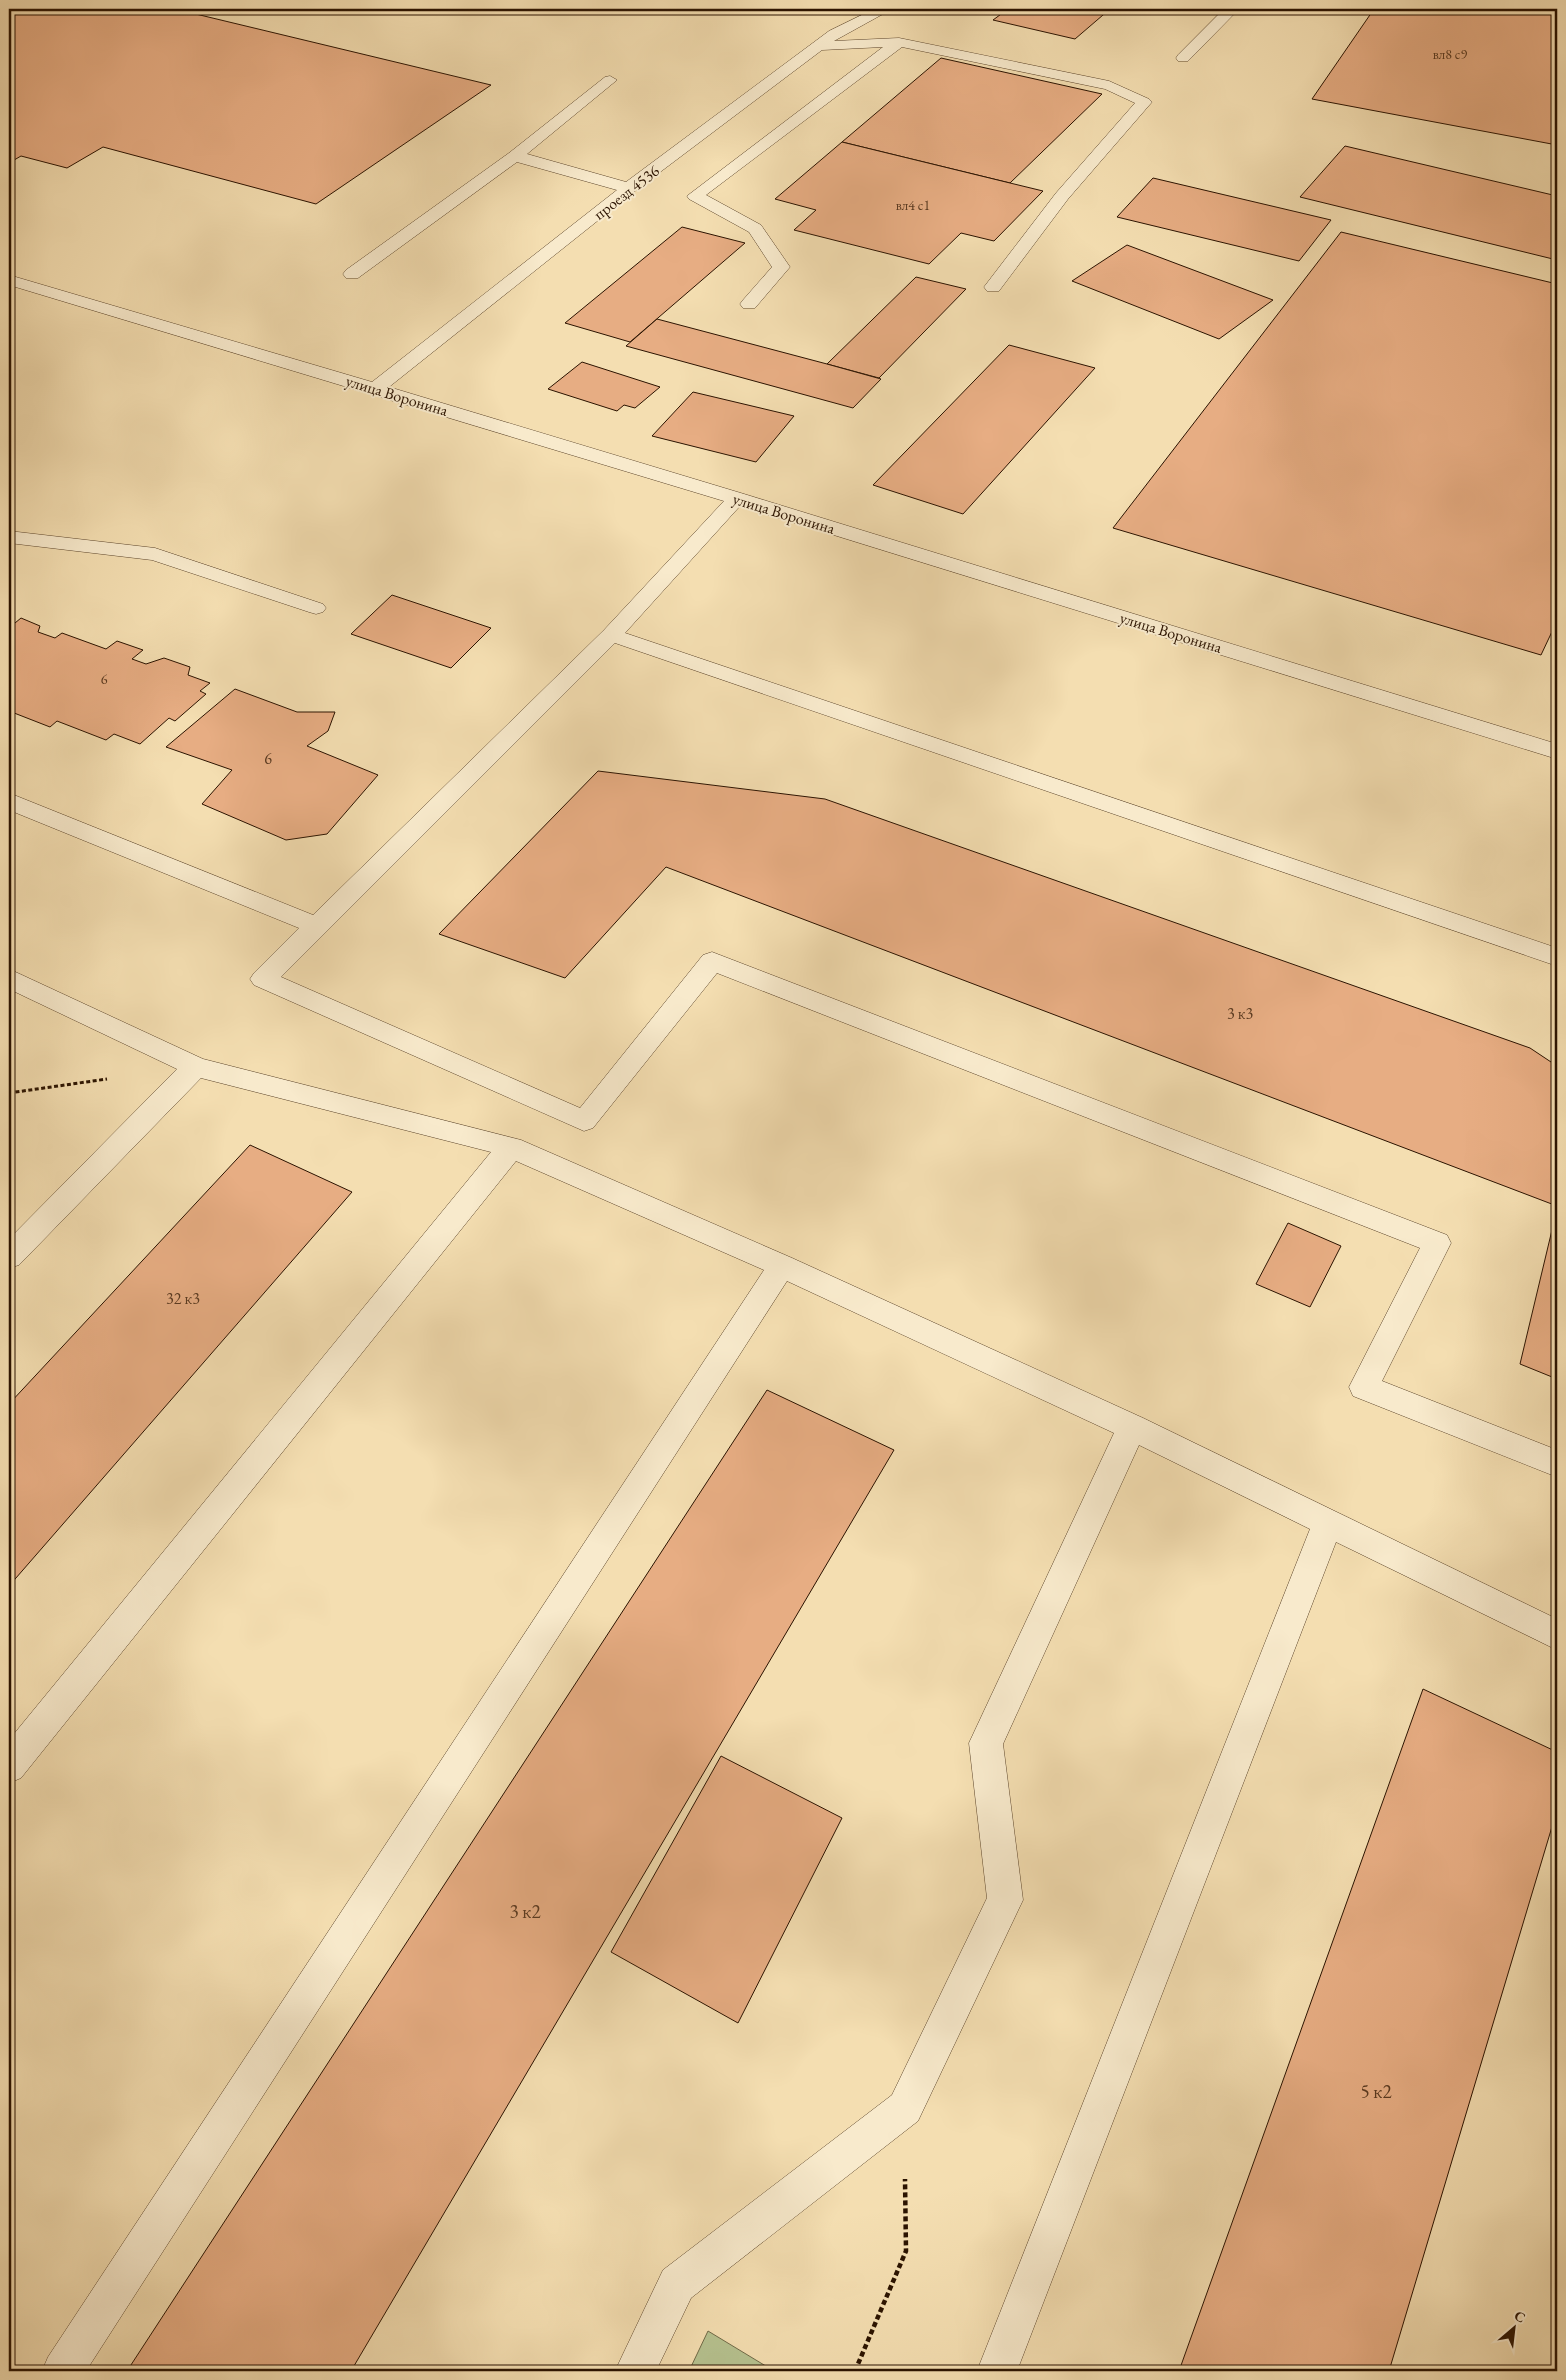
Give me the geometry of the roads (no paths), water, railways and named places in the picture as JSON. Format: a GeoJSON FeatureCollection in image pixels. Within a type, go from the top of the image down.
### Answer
{"type":"FeatureCollection","features":[{"type":"Feature","properties":{"kind":"street","name":"проезд 4536"},"geometry":{"type":"LineString","coordinates":[[376,388],[629,188],[834,34],[884,9]]}},
{"type":"Feature","properties":{"kind":"street"},"geometry":{"type":"LineString","coordinates":[[1183,58],[1232,9]]}},
{"type":"Feature","properties":{"kind":"street"},"geometry":{"type":"LineString","coordinates":[[818,46],[899,42],[1109,85],[1144,102],[1062,196],[993,287]]}},
{"type":"Feature","properties":{"kind":"street"},"geometry":{"type":"LineString","coordinates":[[749,304],[781,267],[755,229],[695,196],[899,42]]}},
{"type":"Feature","properties":{"kind":"street"},"geometry":{"type":"LineString","coordinates":[[352,274],[515,156],[610,80]]}},
{"type":"Feature","properties":{"kind":"street"},"geometry":{"type":"LineString","coordinates":[[515,156],[629,188]]}},
{"type":"Feature","properties":{"kind":"street","name":"улица Воронина"},"geometry":{"type":"LineString","coordinates":[[9,280],[376,388],[737,498],[1557,752]]}},
{"type":"Feature","properties":{"kind":"street"},"geometry":{"type":"LineString","coordinates":[[737,498],[611,635],[263,979],[584,1121],[712,961],[1437,1243],[1364,1387],[1557,1464]]}},
{"type":"Feature","properties":{"kind":"street"},"geometry":{"type":"LineString","coordinates":[[9,537],[156,554],[316,608]]}},
{"type":"Feature","properties":{"kind":"street"},"geometry":{"type":"LineString","coordinates":[[611,635],[1557,957]]}},
{"type":"Feature","properties":{"kind":"street"},"geometry":{"type":"LineString","coordinates":[[9,801],[317,926]]}},
{"type":"Feature","properties":{"kind":"street"},"geometry":{"type":"LineString","coordinates":[[9,978],[196,1066],[512,1147],[782,1266],[1132,1427],[1557,1636]]}},
{"type":"Feature","properties":{"kind":"street"},"geometry":{"type":"LineString","coordinates":[[9,1257],[196,1066]]}},
{"type":"Feature","properties":{"kind":"street"},"geometry":{"type":"LineString","coordinates":[[9,1766],[512,1147]]}},
{"type":"Feature","properties":{"kind":"street"},"geometry":{"type":"LineString","coordinates":[[62,2371],[782,1266]]}},
{"type":"Feature","properties":{"kind":"street"},"geometry":{"type":"LineString","coordinates":[[635,2371],[677,2284],[905,2108],[1005,1900],[986,1743],[1132,1427]]}},
{"type":"Feature","properties":{"kind":"street"},"geometry":{"type":"LineString","coordinates":[[997,2371],[1328,1523]]}}]}
